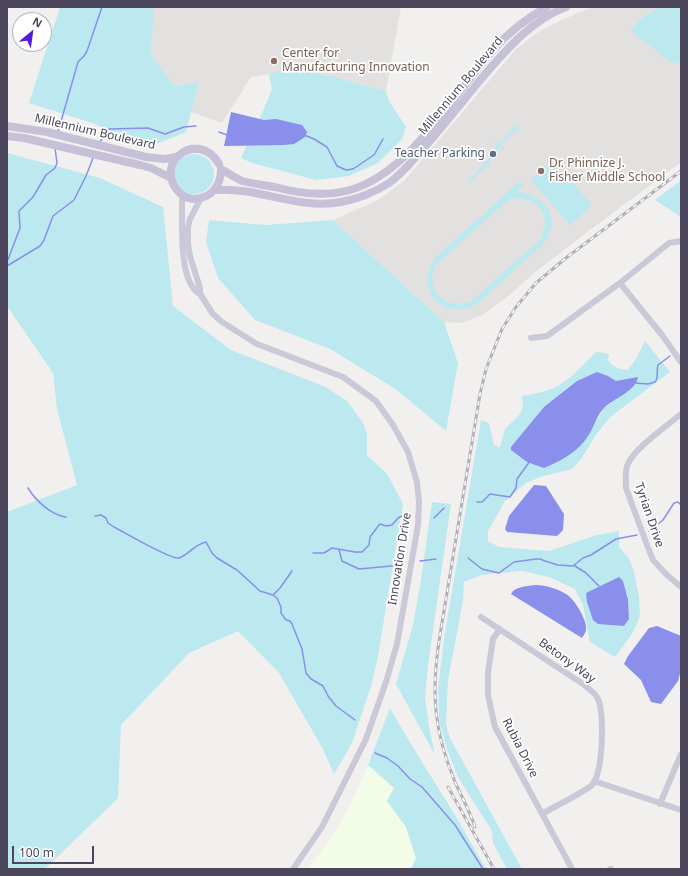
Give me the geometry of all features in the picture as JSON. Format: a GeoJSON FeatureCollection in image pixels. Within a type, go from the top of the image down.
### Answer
{"type":"FeatureCollection","features":[{"type":"Feature","properties":{"kind":"street","name":"Millennium Boulevard"},"geometry":{"type":"LineString","coordinates":[[220,167],[242,180],[298,193],[323,194],[349,190],[369,183],[396,164],[423,136],[493,50],[522,24],[547,7]]}},
{"type":"Feature","properties":{"kind":"street","name":"Millennium Boulevard"},"geometry":{"type":"LineString","coordinates":[[216,190],[246,190],[287,200],[312,204],[324,204],[342,202],[363,196],[388,184],[402,173],[437,134],[505,51],[536,24],[566,7]]}},
{"type":"Feature","properties":{"kind":"street","name":"Millennium Boulevard"},"geometry":{"type":"LineString","coordinates":[[7,126],[47,132],[160,159],[177,157]]}},
{"type":"Feature","properties":{"kind":"street","name":"Millennium Boulevard"},"geometry":{"type":"LineString","coordinates":[[7,136],[24,138],[151,168],[171,178]]}},
{"type":"Feature","properties":{"kind":"street"},"geometry":{"type":"LineString","coordinates":[[199,149],[212,154],[220,167],[219,184],[216,190],[201,198],[182,196],[174,186],[171,178],[173,163],[177,157],[187,150],[199,149]]}},
{"type":"Feature","properties":{"kind":"street","name":"Innovation Drive"},"geometry":{"type":"LineString","coordinates":[[182,196],[182,254],[189,280],[195,291],[200,294],[213,314],[222,322],[257,344],[343,378],[376,401],[394,425],[408,452],[417,482],[419,502],[418,525],[397,644],[386,682],[366,739],[322,827],[293,869]]}},
{"type":"Feature","properties":{"kind":"street","name":"Innovation Drive"},"geometry":{"type":"LineString","coordinates":[[200,294],[200,288],[190,256],[188,227],[193,212],[201,198]]}},
{"type":"Feature","properties":{"kind":"street"},"geometry":{"type":"LineString","coordinates":[[531,338],[548,336],[620,283],[669,243],[681,241]]}},
{"type":"Feature","properties":{"kind":"street"},"geometry":{"type":"LineString","coordinates":[[620,283],[662,335],[681,362]]}},
{"type":"Feature","properties":{"kind":"street","name":"Tyrian Drive"},"geometry":{"type":"LineString","coordinates":[[681,414],[637,451],[627,467],[626,488],[646,545],[654,560],[667,575],[681,587]]}},
{"type":"Feature","properties":{"kind":"street","name":"Betony Way"},"geometry":{"type":"LineString","coordinates":[[481,617],[583,684],[596,697],[601,712],[601,757],[598,776],[594,781]]}},
{"type":"Feature","properties":{"kind":"street","name":"Rubia Drive"},"geometry":{"type":"LineString","coordinates":[[500,629],[493,639],[488,672],[488,695],[495,727],[572,869]]}},
{"type":"Feature","properties":{"kind":"street"},"geometry":{"type":"LineString","coordinates":[[660,804],[681,754]]}},
{"type":"Feature","properties":{"kind":"street"},"geometry":{"type":"LineString","coordinates":[[542,814],[592,785],[594,781],[681,810]]}},
{"type":"Feature","properties":{"kind":"shaded area"},"geometry":{"type":"Polygon","coordinates":[[[60,7],[154,7],[151,54],[174,86],[199,82],[186,132],[154,145],[130,139],[92,123],[29,103],[45,52],[52,52],[52,32],[60,7]]]}},
{"type":"Feature","properties":{"kind":"shaded area","name":"Center for Manufacturing Innovation"},"geometry":{"type":"Polygon","coordinates":[[[154,7],[401,7],[386,91],[335,77],[290,69],[251,77],[222,123],[191,112],[199,82],[174,86],[151,54],[154,7]]]}},
{"type":"Feature","properties":{"kind":"shaded area","name":"Dr. Phinnize J. Fisher Middle School"},"geometry":{"type":"Polygon","coordinates":[[[592,7],[681,7],[681,162],[538,270],[507,297],[484,314],[462,323],[444,322],[333,220],[378,200],[405,180],[516,49],[537,33],[592,7]]]}},
{"type":"Feature","properties":{"kind":"shaded area"},"geometry":{"type":"Polygon","coordinates":[[[666,7],[681,7],[681,58],[677,63],[672,63],[631,31],[646,15],[655,10],[666,7]]]}},
{"type":"Feature","properties":{"kind":"shaded area"},"geometry":{"type":"Polygon","coordinates":[[[290,68],[335,77],[386,91],[389,101],[406,127],[402,139],[378,163],[349,176],[316,180],[252,163],[241,158],[272,89],[269,74],[290,68]]]}},
{"type":"Feature","properties":{"kind":"shaded area"},"geometry":{"type":"Polygon","coordinates":[[[512,123],[516,125],[520,132],[516,130],[501,145],[504,149],[500,147],[488,163],[491,167],[487,165],[469,183],[468,181],[484,164],[481,161],[483,160],[486,162],[497,146],[494,143],[495,141],[499,144],[514,127],[512,123]]]}},
{"type":"Feature","properties":{"kind":"shaded area"},"geometry":{"type":"Polygon","coordinates":[[[7,153],[100,178],[163,207],[173,306],[231,350],[326,387],[348,402],[363,423],[367,434],[367,455],[387,474],[403,504],[378,656],[372,683],[352,743],[334,774],[323,749],[279,673],[238,631],[189,653],[121,725],[118,798],[45,869],[7,869],[7,512],[77,485],[57,409],[53,373],[7,306],[7,153]]]}},
{"type":"Feature","properties":{"kind":"shaded area"},"geometry":{"type":"Polygon","coordinates":[[[194,154],[202,156],[208,160],[212,166],[214,174],[212,182],[208,188],[202,192],[194,194],[186,192],[180,188],[176,182],[174,174],[176,166],[180,160],[186,156],[194,154]]]}},
{"type":"Feature","properties":{"kind":"shaded area"},"geometry":{"type":"Polygon","coordinates":[[[553,161],[592,205],[570,225],[531,180],[553,161]]]}},
{"type":"Feature","properties":{"kind":"shaded area"},"geometry":{"type":"Polygon","coordinates":[[[681,180],[681,217],[655,200],[681,180]]]}},
{"type":"Feature","properties":{"kind":"shaded area"},"geometry":{"type":"Polygon","coordinates":[[[520,181],[524,185],[517,192],[530,195],[541,201],[549,212],[552,225],[549,235],[543,245],[483,299],[473,306],[461,309],[449,309],[439,304],[434,299],[429,289],[427,279],[430,266],[436,257],[520,181]],[[515,198],[507,201],[436,265],[432,282],[439,296],[446,301],[453,303],[462,304],[471,301],[539,241],[545,225],[542,211],[532,202],[515,198]]]}},
{"type":"Feature","properties":{"kind":"shaded area"},"geometry":{"type":"Polygon","coordinates":[[[209,220],[265,225],[333,220],[444,322],[458,363],[446,431],[394,388],[330,349],[255,320],[218,278],[206,242],[209,220]]]}},
{"type":"Feature","properties":{"kind":"shaded area"},"geometry":{"type":"Polygon","coordinates":[[[645,341],[670,372],[610,417],[595,436],[582,458],[572,469],[540,477],[526,483],[505,501],[488,531],[488,541],[499,547],[549,551],[597,535],[619,531],[619,547],[629,558],[634,572],[639,597],[640,616],[632,634],[615,657],[590,642],[583,605],[575,589],[549,577],[522,571],[481,575],[464,582],[463,601],[448,680],[446,723],[451,740],[522,869],[507,869],[493,843],[492,831],[459,779],[448,752],[439,721],[438,688],[445,632],[481,420],[489,423],[494,445],[500,447],[505,429],[520,414],[523,406],[522,396],[536,394],[558,386],[568,379],[596,352],[606,353],[609,355],[608,360],[612,365],[616,368],[625,370],[628,370],[645,341]],[[608,376],[544,407],[529,427],[587,438],[604,408],[629,390],[608,376]],[[628,600],[611,624],[624,626],[629,619],[628,600]]]}},
{"type":"Feature","properties":{"kind":"shaded area"},"geometry":{"type":"Polygon","coordinates":[[[432,502],[451,504],[428,665],[425,698],[435,755],[396,684],[413,625],[432,502]]]}},
{"type":"Feature","properties":{"kind":"shaded area"},"geometry":{"type":"Polygon","coordinates":[[[390,708],[486,869],[411,869],[416,858],[406,827],[387,801],[394,788],[368,765],[390,708]]]}},
{"type":"Feature","properties":{"kind":"shaded area"},"geometry":{"type":"Polygon","coordinates":[[[368,765],[394,788],[387,801],[406,827],[416,858],[411,869],[308,869],[338,828],[356,793],[368,765]]]}},
{"type":"Feature","properties":{"kind":"water"},"geometry":{"type":"Polygon","coordinates":[[[231,112],[264,120],[276,119],[302,125],[307,132],[305,137],[294,144],[224,146],[231,112]]]}},
{"type":"Feature","properties":{"kind":"water"},"geometry":{"type":"Polygon","coordinates":[[[597,372],[616,381],[638,377],[636,382],[629,390],[602,410],[590,433],[574,451],[556,463],[544,468],[527,462],[511,450],[511,447],[544,407],[577,381],[597,372]]]}},
{"type":"Feature","properties":{"kind":"water"},"geometry":{"type":"Polygon","coordinates":[[[534,485],[546,486],[564,514],[563,530],[557,536],[507,532],[505,529],[509,516],[534,485]]]}},
{"type":"Feature","properties":{"kind":"water"},"geometry":{"type":"Polygon","coordinates":[[[619,577],[623,581],[628,600],[629,619],[624,626],[598,624],[593,620],[587,602],[586,593],[619,577]]]}},
{"type":"Feature","properties":{"kind":"water"},"geometry":{"type":"Polygon","coordinates":[[[536,585],[556,589],[566,594],[573,600],[586,625],[586,631],[582,638],[511,594],[515,589],[536,585]]]}},
{"type":"Feature","properties":{"kind":"water"},"geometry":{"type":"Polygon","coordinates":[[[657,626],[681,636],[681,670],[678,681],[661,704],[651,702],[641,680],[624,664],[628,656],[649,628],[657,626]]]}},
{"type":"Feature","properties":{"kind":"waterway"},"geometry":{"type":"LineString","coordinates":[[58,132],[78,62],[87,51],[102,7]]}},
{"type":"Feature","properties":{"kind":"waterway"},"geometry":{"type":"LineString","coordinates":[[100,142],[109,129],[148,128],[165,134],[184,127],[196,126]]}},
{"type":"Feature","properties":{"kind":"waterway"},"geometry":{"type":"LineString","coordinates":[[219,132],[227,135]]}},
{"type":"Feature","properties":{"kind":"waterway"},"geometry":{"type":"LineString","coordinates":[[304,135],[327,147],[337,166],[346,170],[353,169],[374,155],[383,139]]}},
{"type":"Feature","properties":{"kind":"waterway"},"geometry":{"type":"LineString","coordinates":[[7,262],[20,228],[19,211],[33,197],[46,175],[55,168],[57,163],[55,148]]}},
{"type":"Feature","properties":{"kind":"waterway"},"geometry":{"type":"LineString","coordinates":[[7,266],[40,246],[44,240],[53,216],[74,200],[93,158]]}},
{"type":"Feature","properties":{"kind":"waterway"},"geometry":{"type":"LineString","coordinates":[[635,383],[648,384],[655,382],[657,378],[658,365],[670,356]]}},
{"type":"Feature","properties":{"kind":"waterway"},"geometry":{"type":"LineString","coordinates":[[477,502],[482,502],[490,494],[510,497],[516,488],[517,479],[530,461]]}},
{"type":"Feature","properties":{"kind":"waterway"},"geometry":{"type":"LineString","coordinates":[[28,488],[44,507],[60,516],[66,517]]}},
{"type":"Feature","properties":{"kind":"waterway"},"geometry":{"type":"LineString","coordinates":[[649,531],[663,520],[674,503],[678,502],[681,505]]}},
{"type":"Feature","properties":{"kind":"waterway"},"geometry":{"type":"LineString","coordinates":[[434,518],[444,508]]}},
{"type":"Feature","properties":{"kind":"waterway"},"geometry":{"type":"LineString","coordinates":[[95,516],[101,515],[114,527],[167,555],[174,557],[182,557],[198,545],[206,542],[212,553],[217,558],[237,570],[260,591],[273,595],[277,598],[281,607],[281,613],[286,620],[290,621],[292,624],[302,649],[306,673],[311,679],[323,686],[328,696],[336,706],[355,720]]}},
{"type":"Feature","properties":{"kind":"waterway"},"geometry":{"type":"LineString","coordinates":[[313,553],[324,553],[332,548],[362,552],[369,545],[370,537],[380,524],[386,526],[392,525],[402,516]]}},
{"type":"Feature","properties":{"kind":"waterway"},"geometry":{"type":"LineString","coordinates":[[468,558],[482,569],[499,573],[514,562],[536,559],[558,565],[573,566],[583,558],[591,555],[616,539],[637,535]]}},
{"type":"Feature","properties":{"kind":"waterway"},"geometry":{"type":"LineString","coordinates":[[339,550],[342,561],[359,569],[402,565]]}},
{"type":"Feature","properties":{"kind":"waterway"},"geometry":{"type":"LineString","coordinates":[[420,561],[436,559]]}},
{"type":"Feature","properties":{"kind":"waterway"},"geometry":{"type":"LineString","coordinates":[[575,566],[586,573],[599,586]]}},
{"type":"Feature","properties":{"kind":"waterway"},"geometry":{"type":"LineString","coordinates":[[273,595],[292,571]]}},
{"type":"Feature","properties":{"kind":"waterway"},"geometry":{"type":"LineString","coordinates":[[375,753],[387,758],[398,766],[410,779],[422,787],[455,825],[483,869]]}},
{"type":"Feature","properties":{"kind":"railway"},"geometry":{"type":"LineString","coordinates":[[475,827],[455,782],[443,746],[436,713],[435,679],[439,641],[480,394],[486,369],[502,329],[516,307],[536,283],[566,258],[681,171]]}},
{"type":"Feature","properties":{"kind":"railway"},"geometry":{"type":"LineString","coordinates":[[448,787],[494,869]]}},
{"type":"Feature","properties":{"kind":"place","name":"Center for Manufacturing Innovation"},"geometry":{"type":"Point","coordinates":[274,61]}},
{"type":"Feature","properties":{"kind":"place","name":"Teacher Parking"},"geometry":{"type":"Point","coordinates":[493,154]}},
{"type":"Feature","properties":{"kind":"place","name":"Dr. Phinnize J. Fisher Middle School"},"geometry":{"type":"Point","coordinates":[541,171]}}]}
